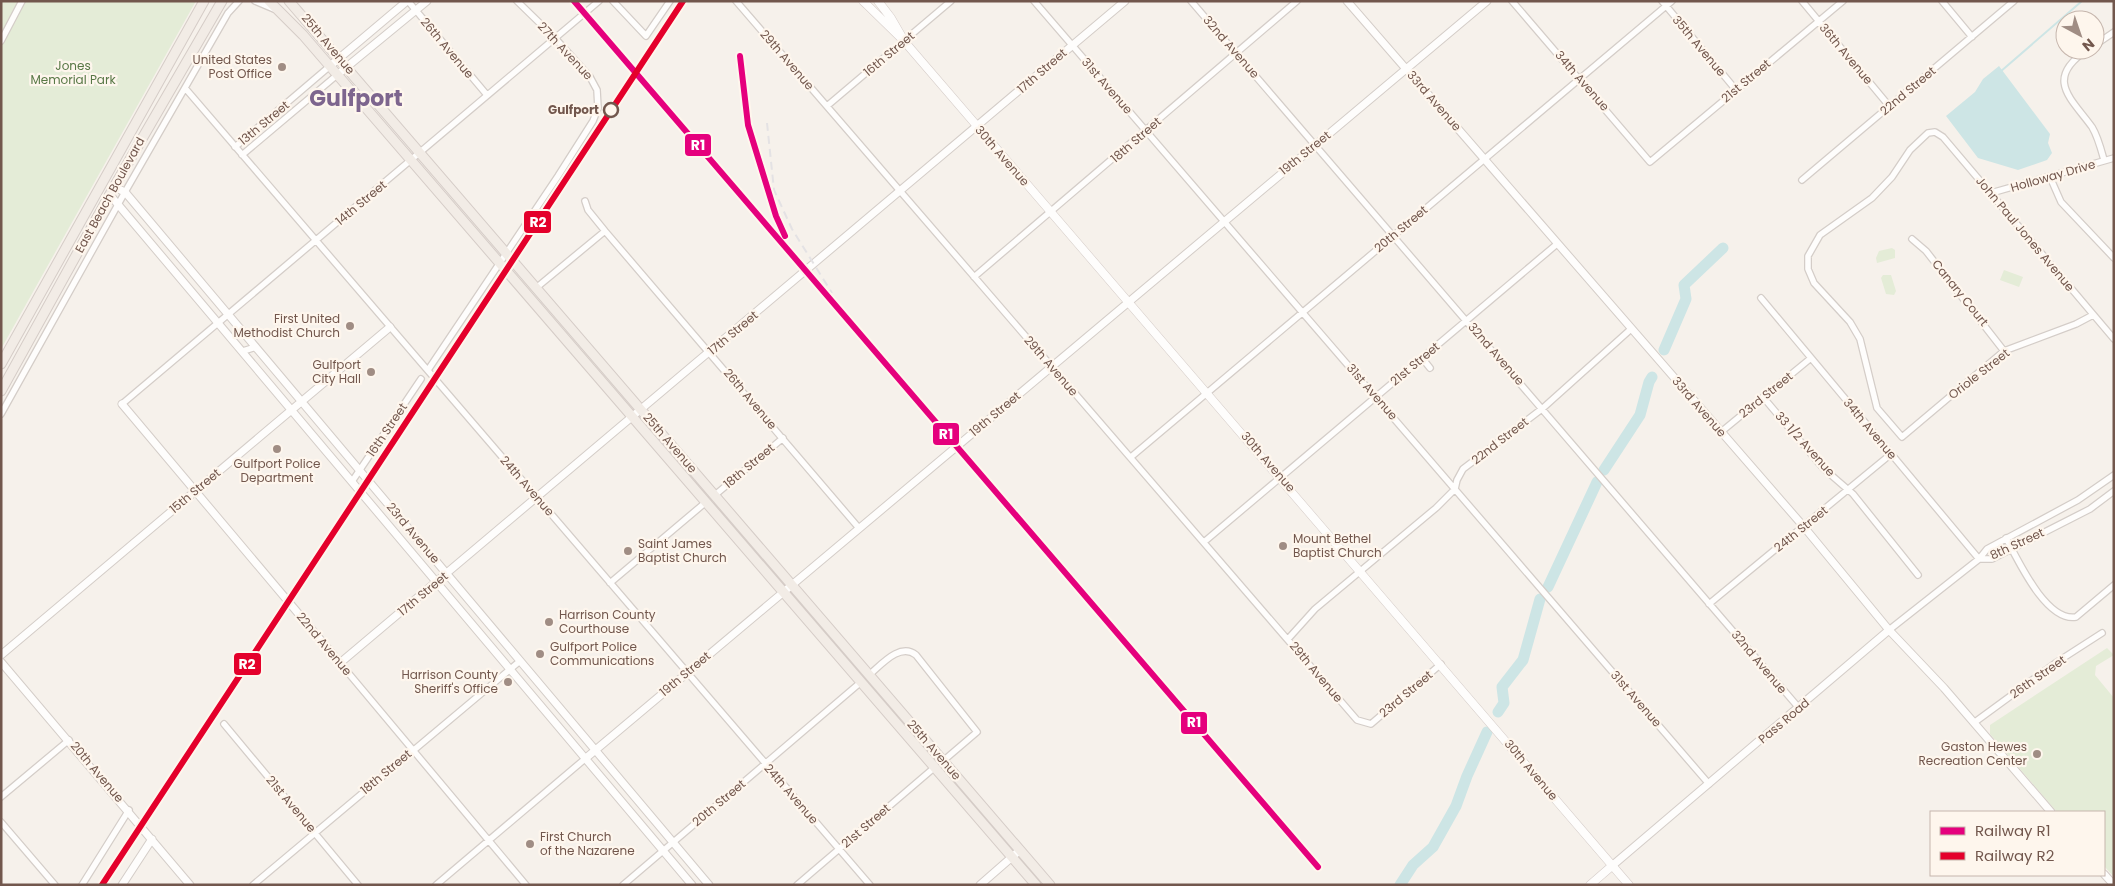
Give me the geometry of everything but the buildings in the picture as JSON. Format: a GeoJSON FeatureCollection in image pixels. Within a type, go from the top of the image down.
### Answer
{"type":"FeatureCollection","features":[{"type":"Feature","properties":{"kind":"main road","name":"East Beach Boulevard"},"geometry":{"type":"LineString","coordinates":[[1,391],[112,191],[222,1]]}},
{"type":"Feature","properties":{"kind":"main road"},"geometry":{"type":"LineString","coordinates":[[148,128],[159,116],[228,1]]}},
{"type":"Feature","properties":{"kind":"main road","name":"25th Avenue"},"geometry":{"type":"LineString","coordinates":[[269,1],[337,74],[1036,885]]}},
{"type":"Feature","properties":{"kind":"main road","name":"25th Avenue"},"geometry":{"type":"LineString","coordinates":[[290,1],[1050,885]]}},
{"type":"Feature","properties":{"kind":"main road","name":"30th Avenue"},"geometry":{"type":"LineString","coordinates":[[864,1],[904,41],[1281,477],[1629,885]]}},
{"type":"Feature","properties":{"kind":"main road","name":"30th Avenue"},"geometry":{"type":"LineString","coordinates":[[878,1],[892,18],[904,41]]}},
{"type":"Feature","properties":{"kind":"main road","name":"East Beach Boulevard"},"geometry":{"type":"LineString","coordinates":[[1,364],[202,3]]}},
{"type":"Feature","properties":{"kind":"main road","name":"Pass Road"},"geometry":{"type":"LineString","coordinates":[[1590,885],[1613,865]]}},
{"type":"Feature","properties":{"kind":"street"},"geometry":{"type":"LineString","coordinates":[[1,40],[22,1]]}},
{"type":"Feature","properties":{"kind":"street"},"geometry":{"type":"LineString","coordinates":[[1,414],[118,204],[228,13],[240,1]]}},
{"type":"Feature","properties":{"kind":"street"},"geometry":{"type":"LineString","coordinates":[[255,1],[281,12]]}},
{"type":"Feature","properties":{"kind":"street","name":"13th Street"},"geometry":{"type":"LineString","coordinates":[[235,147],[407,1]]}},
{"type":"Feature","properties":{"kind":"street","name":"26th Avenue"},"geometry":{"type":"LineString","coordinates":[[407,1],[487,95]]}},
{"type":"Feature","properties":{"kind":"street","name":"13th Street"},"geometry":{"type":"LineString","coordinates":[[242,155],[427,1]]}},
{"type":"Feature","properties":{"kind":"street","name":"27th Avenue"},"geometry":{"type":"LineString","coordinates":[[507,253],[593,122],[598,108],[595,84],[555,38],[517,1]]}},
{"type":"Feature","properties":{"kind":"street","name":"14th Street"},"geometry":{"type":"LineString","coordinates":[[122,404],[599,1]]}},
{"type":"Feature","properties":{"kind":"street"},"geometry":{"type":"LineString","coordinates":[[613,1],[646,36],[670,1]]}},
{"type":"Feature","properties":{"kind":"street","name":"29th Avenue"},"geometry":{"type":"LineString","coordinates":[[736,1],[1357,720],[1371,724]]}},
{"type":"Feature","properties":{"kind":"street","name":"16th Street"},"geometry":{"type":"LineString","coordinates":[[826,106],[951,1]]}},
{"type":"Feature","properties":{"kind":"street","name":"31st Avenue"},"geometry":{"type":"LineString","coordinates":[[1034,1],[1708,784]]}},
{"type":"Feature","properties":{"kind":"street","name":"17th Street"},"geometry":{"type":"LineString","coordinates":[[340,663],[1125,1]]}},
{"type":"Feature","properties":{"kind":"street","name":"32nd Avenue"},"geometry":{"type":"LineString","coordinates":[[1191,1],[1543,408],[1799,708]]}},
{"type":"Feature","properties":{"kind":"street","name":"18th Street"},"geometry":{"type":"LineString","coordinates":[[974,277],[1298,1]]}},
{"type":"Feature","properties":{"kind":"street","name":"33rd Avenue"},"geometry":{"type":"LineString","coordinates":[[1348,1],[1804,527],[1889,630],[1975,722],[2050,811]]}},
{"type":"Feature","properties":{"kind":"street","name":"19th Street"},"geometry":{"type":"LineString","coordinates":[[436,885],[858,527],[1486,1]]}},
{"type":"Feature","properties":{"kind":"street","name":"34th Avenue"},"geometry":{"type":"LineString","coordinates":[[1512,1],[1581,79],[1650,162]]}},
{"type":"Feature","properties":{"kind":"street","name":"20th Street"},"geometry":{"type":"LineString","coordinates":[[1131,457],[1581,79],[1664,4],[1672,1]]}},
{"type":"Feature","properties":{"kind":"street","name":"36th Avenue"},"geometry":{"type":"LineString","coordinates":[[1802,1],[1890,107]]}},
{"type":"Feature","properties":{"kind":"street","name":"21st Street"},"geometry":{"type":"LineString","coordinates":[[1650,162],[1843,1]]}},
{"type":"Feature","properties":{"kind":"street"},"geometry":{"type":"LineString","coordinates":[[1942,1],[1972,37]]}},
{"type":"Feature","properties":{"kind":"street","name":"22nd Street"},"geometry":{"type":"LineString","coordinates":[[1802,180],[2014,1]]}},
{"type":"Feature","properties":{"kind":"street","name":"35th Avenue"},"geometry":{"type":"LineString","coordinates":[[1664,4],[1736,90]]}},
{"type":"Feature","properties":{"kind":"street"},"geometry":{"type":"LineString","coordinates":[[2074,60],[2071,62],[2064,83],[2071,103],[2096,136],[2104,160]]}},
{"type":"Feature","properties":{"kind":"street","name":"24th Avenue"},"geometry":{"type":"LineString","coordinates":[[185,88],[870,885]]}},
{"type":"Feature","properties":{"kind":"street","name":"John Paul Jones Avenue"},"geometry":{"type":"LineString","coordinates":[[1902,437],[1877,408],[1860,340],[1850,322],[1814,283],[1808,270],[1808,256],[1820,235],[1872,198],[1892,177],[1910,150],[1928,134],[1935,132],[1943,137],[2114,339]]}},
{"type":"Feature","properties":{"kind":"street","name":"Holloway Drive"},"geometry":{"type":"LineString","coordinates":[[1992,194],[2114,158]]}},
{"type":"Feature","properties":{"kind":"street"},"geometry":{"type":"LineString","coordinates":[[2050,177],[2060,202],[2114,258]]}},
{"type":"Feature","properties":{"kind":"street","name":"23rd Avenue"},"geometry":{"type":"LineString","coordinates":[[692,885],[293,409],[118,204],[112,191],[125,192],[709,885]]}},
{"type":"Feature","properties":{"kind":"street","name":"26th Avenue"},"geometry":{"type":"LineString","coordinates":[[585,201],[588,210],[605,231],[858,527]]}},
{"type":"Feature","properties":{"kind":"street"},"geometry":{"type":"LineString","coordinates":[[536,288],[605,231]]}},
{"type":"Feature","properties":{"kind":"street","name":"Canary Court"},"geometry":{"type":"LineString","coordinates":[[1912,239],[1926,252],[2004,351]]}},
{"type":"Feature","properties":{"kind":"street","name":"21st Street"},"geometry":{"type":"LineString","coordinates":[[1204,542],[1557,244]]}},
{"type":"Feature","properties":{"kind":"street"},"geometry":{"type":"LineString","coordinates":[[428,370],[507,253]]}},
{"type":"Feature","properties":{"kind":"street","name":"34th Avenue"},"geometry":{"type":"LineString","coordinates":[[1761,298],[1979,559]]}},
{"type":"Feature","properties":{"kind":"street","name":"Oriole Street"},"geometry":{"type":"LineString","coordinates":[[1902,437],[2004,351],[2076,324],[2092,315]]}},
{"type":"Feature","properties":{"kind":"street","name":"15th Street"},"geometry":{"type":"LineString","coordinates":[[1,655],[390,327]]}},
{"type":"Feature","properties":{"kind":"street","name":"22nd Street"},"geometry":{"type":"LineString","coordinates":[[1288,639],[1315,608],[1436,508],[1455,489],[1463,469],[1543,408],[1631,329]]}},
{"type":"Feature","properties":{"kind":"street"},"geometry":{"type":"LineString","coordinates":[[242,351],[256,347]]}},
{"type":"Feature","properties":{"kind":"street"},"geometry":{"type":"LineString","coordinates":[[1422,358],[1430,368]]}},
{"type":"Feature","properties":{"kind":"street","name":"23rd Street"},"geometry":{"type":"LineString","coordinates":[[1721,432],[1811,358]]}},
{"type":"Feature","properties":{"kind":"street","name":"16th Street"},"geometry":{"type":"LineString","coordinates":[[352,480],[361,470],[421,379]]}},
{"type":"Feature","properties":{"kind":"street","name":"33 1/2 Avenue"},"geometry":{"type":"LineString","coordinates":[[1763,397],[1823,468],[1849,490],[1918,575]]}},
{"type":"Feature","properties":{"kind":"street","name":"22nd Avenue"},"geometry":{"type":"LineString","coordinates":[[122,404],[526,885]]}},
{"type":"Feature","properties":{"kind":"street","name":"18th Street"},"geometry":{"type":"LineString","coordinates":[[714,495],[783,438]]}},
{"type":"Feature","properties":{"kind":"street","name":"24th Street"},"geometry":{"type":"LineString","coordinates":[[1709,604],[1891,454]]}},
{"type":"Feature","properties":{"kind":"street","name":"8th Street"},"geometry":{"type":"LineString","coordinates":[[1979,559],[1987,549],[2078,500],[2114,476]]}},
{"type":"Feature","properties":{"kind":"street","name":"8th Street"},"geometry":{"type":"LineString","coordinates":[[1979,559],[1992,559],[2090,509],[2114,491]]}},
{"type":"Feature","properties":{"kind":"street"},"geometry":{"type":"LineString","coordinates":[[610,583],[706,502]]}},
{"type":"Feature","properties":{"kind":"street"},"geometry":{"type":"LineString","coordinates":[[2057,510],[2064,522]]}},
{"type":"Feature","properties":{"kind":"street"},"geometry":{"type":"LineString","coordinates":[[2006,538],[2025,575],[2055,611],[2063,616],[2076,617],[2114,585]]}},
{"type":"Feature","properties":{"kind":"street","name":"Pass Road"},"geometry":{"type":"LineString","coordinates":[[1613,865],[1889,630],[1979,559]]}},
{"type":"Feature","properties":{"kind":"street","name":"26th Street"},"geometry":{"type":"LineString","coordinates":[[1975,722],[2057,662],[2102,634]]}},
{"type":"Feature","properties":{"kind":"street"},"geometry":{"type":"LineString","coordinates":[[869,674],[898,651],[905,650],[916,655],[978,732],[943,761]]}},
{"type":"Feature","properties":{"kind":"street","name":"18th Street"},"geometry":{"type":"LineString","coordinates":[[253,885],[520,661]]}},
{"type":"Feature","properties":{"kind":"street","name":"20th Avenue"},"geometry":{"type":"LineString","coordinates":[[1,662],[129,810],[190,885]]}},
{"type":"Feature","properties":{"kind":"street","name":"23rd Street"},"geometry":{"type":"LineString","coordinates":[[1371,724],[1441,664]]}},
{"type":"Feature","properties":{"kind":"street","name":"20th Street"},"geometry":{"type":"LineString","coordinates":[[623,885],[861,682]]}},
{"type":"Feature","properties":{"kind":"street","name":"21st Avenue"},"geometry":{"type":"LineString","coordinates":[[224,724],[358,885]]}},
{"type":"Feature","properties":{"kind":"street"},"geometry":{"type":"LineString","coordinates":[[1,797],[69,740]]}},
{"type":"Feature","properties":{"kind":"street","name":"21st Street"},"geometry":{"type":"LineString","coordinates":[[797,885],[935,767]]}},
{"type":"Feature","properties":{"kind":"street"},"geometry":{"type":"LineString","coordinates":[[82,885],[129,810]]}},
{"type":"Feature","properties":{"kind":"street"},"geometry":{"type":"LineString","coordinates":[[1,822],[55,885]]}},
{"type":"Feature","properties":{"kind":"street"},"geometry":{"type":"LineString","coordinates":[[122,885],[152,839]]}},
{"type":"Feature","properties":{"kind":"street"},"geometry":{"type":"LineString","coordinates":[[980,885],[1020,850]]}},
{"type":"Feature","properties":{"kind":"street"},"geometry":{"type":"LineString","coordinates":[[2105,875],[2114,885]]}},
{"type":"Feature","properties":{"kind":"green space","name":"Jones Memorial Park"},"geometry":{"type":"Polygon","coordinates":[[[1,1],[196,1],[1,349],[1,1]]]}},
{"type":"Feature","properties":{"kind":"green space"},"geometry":{"type":"Polygon","coordinates":[[[1892,248],[1895,250],[1895,258],[1877,263],[1876,258],[1879,251],[1892,248]]]}},
{"type":"Feature","properties":{"kind":"green space"},"geometry":{"type":"Polygon","coordinates":[[[2004,270],[2023,277],[2019,287],[2000,280],[2004,270]]]}},
{"type":"Feature","properties":{"kind":"green space"},"geometry":{"type":"Polygon","coordinates":[[[1883,275],[1891,275],[1896,291],[1894,295],[1886,294],[1881,278],[1883,275]]]}},
{"type":"Feature","properties":{"kind":"green space"},"geometry":{"type":"Polygon","coordinates":[[[2107,648],[2114,655],[2096,666],[2095,675],[2114,698],[2114,877],[2105,867],[2105,811],[2056,811],[1990,734],[1990,725],[2107,648]]]}},
{"type":"Feature","properties":{"kind":"water"},"geometry":{"type":"Polygon","coordinates":[[[1999,66],[2050,134],[2048,143],[2052,153],[2047,160],[2018,170],[1978,158],[1946,116],[1975,92],[1983,79],[1999,66]]]}},
{"type":"Feature","properties":{"kind":"waterway"},"geometry":{"type":"LineString","coordinates":[[2000,72],[2082,1]]}},
{"type":"Feature","properties":{"kind":"waterway"},"geometry":{"type":"LineString","coordinates":[[1664,350],[1686,299],[1684,285],[1723,248]]}},
{"type":"Feature","properties":{"kind":"waterway"},"geometry":{"type":"LineString","coordinates":[[1604,470],[1640,415],[1652,377]]}},
{"type":"Feature","properties":{"kind":"waterway"},"geometry":{"type":"LineString","coordinates":[[1548,587],[1597,482]]}},
{"type":"Feature","properties":{"kind":"waterway"},"geometry":{"type":"LineString","coordinates":[[1498,712],[1504,703],[1502,687],[1523,660],[1540,599]]}},
{"type":"Feature","properties":{"kind":"waterway"},"geometry":{"type":"LineString","coordinates":[[1400,885],[1413,865],[1433,847],[1456,806],[1487,732]]}},
{"type":"Feature","properties":{"kind":"railway"},"geometry":{"type":"LineString","coordinates":[[574,1],[1318,867]]}},
{"type":"Feature","properties":{"kind":"railway"},"geometry":{"type":"LineString","coordinates":[[740,56],[746,113],[752,141],[780,227],[789,244]]}},
{"type":"Feature","properties":{"kind":"railway"},"geometry":{"type":"LineString","coordinates":[[767,123],[774,190],[792,229],[832,293]]}},
{"type":"Feature","properties":{"kind":"rail line","name":"R1"},"geometry":{"type":"LineString","coordinates":[[574,1],[1318,867]]}},
{"type":"Feature","properties":{"kind":"rail line","name":"R2"},"geometry":{"type":"LineString","coordinates":[[102,885],[683,1]]}},
{"type":"Feature","properties":{"kind":"rail line","name":"R1"},"geometry":{"type":"LineString","coordinates":[[740,56],[748,125],[776,216],[785,236]]}},
{"type":"Feature","properties":{"kind":"place","name":"United States Post Office"},"geometry":{"type":"Point","coordinates":[282,67]}},
{"type":"Feature","properties":{"kind":"place","name":"Gulfport"},"geometry":{"type":"Point","coordinates":[611,110]}},
{"type":"Feature","properties":{"kind":"place","name":"First United Methodist Church"},"geometry":{"type":"Point","coordinates":[350,326]}},
{"type":"Feature","properties":{"kind":"place","name":"Gulfport City Hall"},"geometry":{"type":"Point","coordinates":[371,372]}},
{"type":"Feature","properties":{"kind":"place","name":"Gulfport Police Department"},"geometry":{"type":"Point","coordinates":[277,449]}},
{"type":"Feature","properties":{"kind":"place","name":"Mount Bethel Baptist Church"},"geometry":{"type":"Point","coordinates":[1283,546]}},
{"type":"Feature","properties":{"kind":"place","name":"Saint James Baptist Church"},"geometry":{"type":"Point","coordinates":[628,551]}},
{"type":"Feature","properties":{"kind":"place","name":"Harrison County Courthouse"},"geometry":{"type":"Point","coordinates":[549,622]}},
{"type":"Feature","properties":{"kind":"place","name":"Gulfport Police Communications"},"geometry":{"type":"Point","coordinates":[540,654]}},
{"type":"Feature","properties":{"kind":"place","name":"Harrison County Sheriff's Office"},"geometry":{"type":"Point","coordinates":[508,682]}},
{"type":"Feature","properties":{"kind":"place","name":"Gaston Hewes Recreation Center"},"geometry":{"type":"Point","coordinates":[2037,754]}},
{"type":"Feature","properties":{"kind":"place","name":"First Church of the Nazarene"},"geometry":{"type":"Point","coordinates":[530,844]}},
{"type":"Feature","properties":{"kind":"district","name":"Gulfport"},"geometry":{"type":"Point","coordinates":[356,98]}}]}
